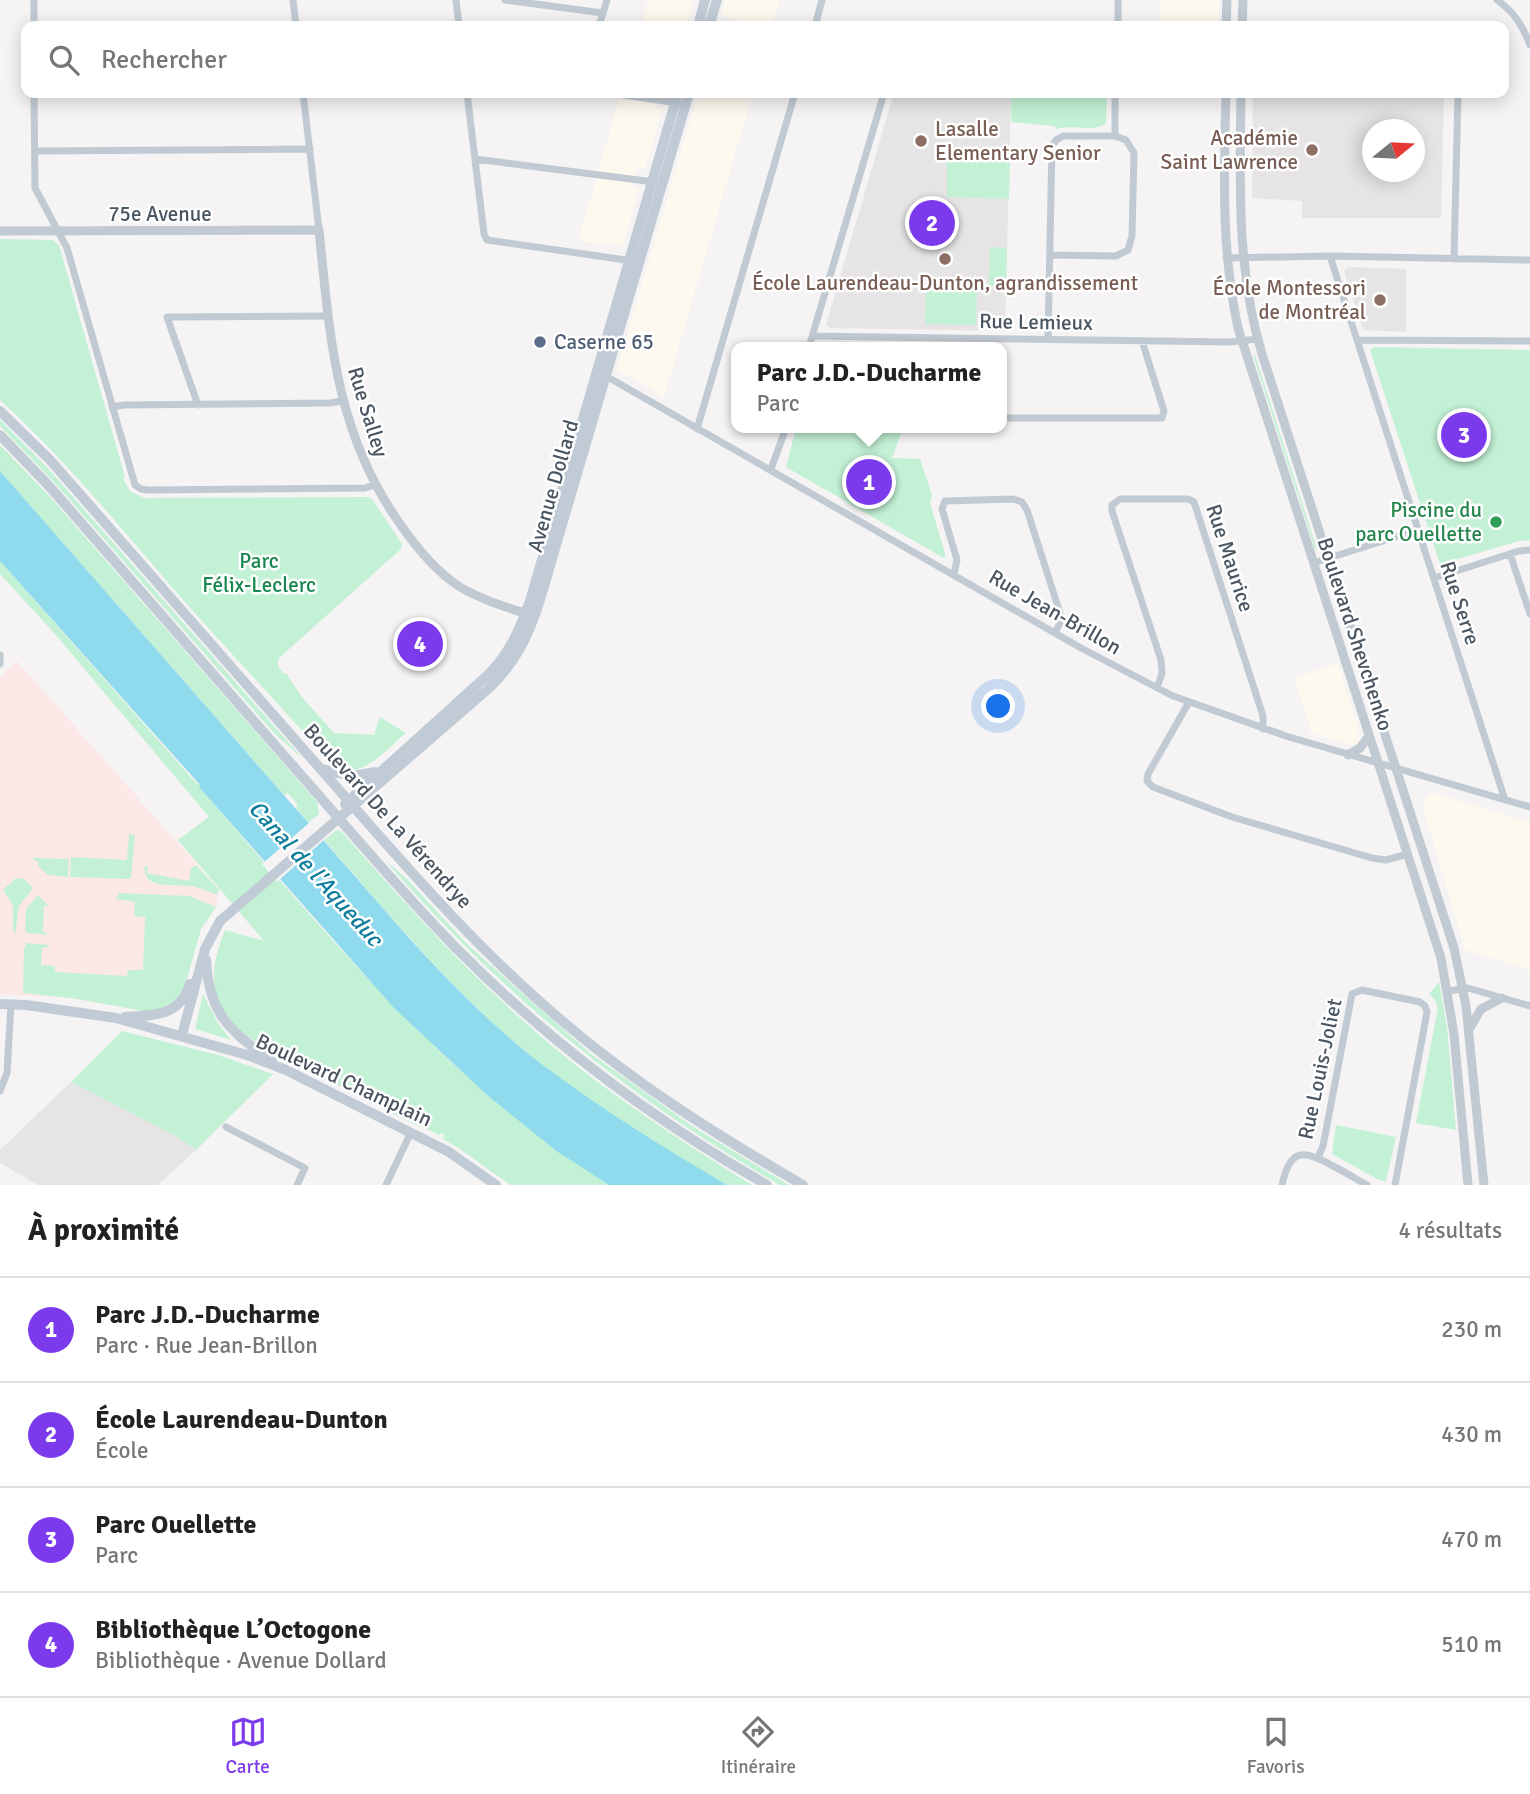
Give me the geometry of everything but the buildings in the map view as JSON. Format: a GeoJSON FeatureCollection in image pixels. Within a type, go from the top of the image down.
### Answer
{"type":"FeatureCollection","features":[{"type":"Feature","properties":{"kind":"main road"},"geometry":{"type":"LineString","coordinates":[[704,21],[705,0]]}},
{"type":"Feature","properties":{"kind":"main road"},"geometry":{"type":"LineString","coordinates":[[706,21],[716,0]]}},
{"type":"Feature","properties":{"kind":"main road","name":"Avenue Dollard"},"geometry":{"type":"LineString","coordinates":[[351,804],[500,678],[523,647],[680,100]]}},
{"type":"Feature","properties":{"kind":"main road","name":"Boulevard De La Vérendrye"},"geometry":{"type":"LineString","coordinates":[[0,411],[58,469],[459,926],[566,1025],[675,1108],[803,1185]]}},
{"type":"Feature","properties":{"kind":"main road","name":"Boulevard De La Vérendrye"},"geometry":{"type":"LineString","coordinates":[[0,435],[49,486],[430,921],[528,1016],[573,1054],[690,1139],[766,1185]]}},
{"type":"Feature","properties":{"kind":"main road","name":"Avenue Dollard"},"geometry":{"type":"LineString","coordinates":[[182,1035],[205,949],[220,921],[338,817],[380,771],[498,665],[530,615]]}},
{"type":"Feature","properties":{"kind":"main road"},"geometry":{"type":"LineString","coordinates":[[321,769],[352,776],[380,771]]}},
{"type":"Feature","properties":{"kind":"main road"},"geometry":{"type":"LineString","coordinates":[[116,1018],[160,1014],[178,1005],[186,994],[196,962],[205,949]]}},
{"type":"Feature","properties":{"kind":"main road"},"geometry":{"type":"LineString","coordinates":[[205,949],[209,990],[222,1020],[237,1035],[284,1069]]}},
{"type":"Feature","properties":{"kind":"main road","name":"Boulevard Champlain"},"geometry":{"type":"LineString","coordinates":[[6,1005],[116,1018],[182,1035],[284,1069],[462,1159],[496,1185]]}},
{"type":"Feature","properties":{"kind":"street"},"geometry":{"type":"LineString","coordinates":[[34,0],[34,21]]}},
{"type":"Feature","properties":{"kind":"street"},"geometry":{"type":"LineString","coordinates":[[292,0],[295,21]]}},
{"type":"Feature","properties":{"kind":"street"},"geometry":{"type":"LineString","coordinates":[[456,0],[458,21]]}},
{"type":"Feature","properties":{"kind":"street"},"geometry":{"type":"LineString","coordinates":[[505,0],[603,13]]}},
{"type":"Feature","properties":{"kind":"street"},"geometry":{"type":"LineString","coordinates":[[601,21],[607,0]]}},
{"type":"Feature","properties":{"kind":"street"},"geometry":{"type":"LineString","coordinates":[[816,21],[822,0]]}},
{"type":"Feature","properties":{"kind":"street"},"geometry":{"type":"LineString","coordinates":[[1118,0],[1118,21]]}},
{"type":"Feature","properties":{"kind":"street"},"geometry":{"type":"LineString","coordinates":[[1226,21],[1227,0]]}},
{"type":"Feature","properties":{"kind":"street"},"geometry":{"type":"LineString","coordinates":[[1242,0],[1242,21]]}},
{"type":"Feature","properties":{"kind":"street"},"geometry":{"type":"LineString","coordinates":[[1497,0],[1513,13],[1524,28],[1530,45]]}},
{"type":"Feature","properties":{"kind":"street"},"geometry":{"type":"LineString","coordinates":[[34,98],[36,188],[67,248],[132,479],[139,488],[295,489],[365,488],[374,485]]}},
{"type":"Feature","properties":{"kind":"street","name":"Rue Salley"},"geometry":{"type":"LineString","coordinates":[[304,98],[329,316],[342,401],[356,445],[374,485],[411,540],[444,575],[477,597],[530,615]]}},
{"type":"Feature","properties":{"kind":"street"},"geometry":{"type":"LineString","coordinates":[[468,98],[486,240],[634,262]]}},
{"type":"Feature","properties":{"kind":"street"},"geometry":{"type":"LineString","coordinates":[[660,98],[680,100]]}},
{"type":"Feature","properties":{"kind":"street"},"geometry":{"type":"LineString","coordinates":[[697,429],[794,98]]}},
{"type":"Feature","properties":{"kind":"street"},"geometry":{"type":"LineString","coordinates":[[811,342],[883,98]]}},
{"type":"Feature","properties":{"kind":"street"},"geometry":{"type":"LineString","coordinates":[[1115,98],[1115,136]]}},
{"type":"Feature","properties":{"kind":"street","name":"Boulevard Shevchenko"},"geometry":{"type":"LineString","coordinates":[[1226,98],[1226,258],[1242,342],[1435,937],[1448,991],[1456,1045],[1468,1185]]}},
{"type":"Feature","properties":{"kind":"street","name":"Boulevard Shevchenko"},"geometry":{"type":"LineString","coordinates":[[1241,98],[1242,257],[1258,339],[1451,937],[1469,1030],[1484,1185]]}},
{"type":"Feature","properties":{"kind":"street"},"geometry":{"type":"LineString","coordinates":[[1454,259],[1458,98]]}},
{"type":"Feature","properties":{"kind":"street"},"geometry":{"type":"LineString","coordinates":[[1048,339],[1051,151],[1054,143],[1063,136],[1115,136],[1126,140],[1134,153],[1130,246],[1124,253],[1116,256],[1050,255]]}},
{"type":"Feature","properties":{"kind":"street"},"geometry":{"type":"LineString","coordinates":[[35,151],[310,149]]}},
{"type":"Feature","properties":{"kind":"street"},"geometry":{"type":"LineString","coordinates":[[475,159],[657,183]]}},
{"type":"Feature","properties":{"kind":"street","name":"75e Avenue"},"geometry":{"type":"LineString","coordinates":[[0,231],[319,230]]}},
{"type":"Feature","properties":{"kind":"street"},"geometry":{"type":"LineString","coordinates":[[1226,258],[1330,256],[1530,260]]}},
{"type":"Feature","properties":{"kind":"street","name":"Rue Serre"},"geometry":{"type":"LineString","coordinates":[[1330,256],[1505,800]]}},
{"type":"Feature","properties":{"kind":"street"},"geometry":{"type":"LineString","coordinates":[[198,404],[167,317],[329,316]]}},
{"type":"Feature","properties":{"kind":"street","name":"Rue Lemieux"},"geometry":{"type":"LineString","coordinates":[[813,336],[1242,342],[1258,339]]}},
{"type":"Feature","properties":{"kind":"street"},"geometry":{"type":"LineString","coordinates":[[1357,340],[1530,341]]}},
{"type":"Feature","properties":{"kind":"street"},"geometry":{"type":"LineString","coordinates":[[1007,418],[1162,418],[1164,411],[1142,341]]}},
{"type":"Feature","properties":{"kind":"street","name":"Rue Jean-Brillon"},"geometry":{"type":"LineString","coordinates":[[601,374],[1055,633],[1157,688],[1263,729],[1530,807]]}},
{"type":"Feature","properties":{"kind":"street"},"geometry":{"type":"LineString","coordinates":[[112,407],[342,401]]}},
{"type":"Feature","properties":{"kind":"street"},"geometry":{"type":"LineString","coordinates":[[771,469],[784,433]]}},
{"type":"Feature","properties":{"kind":"street"},"geometry":{"type":"LineString","coordinates":[[954,574],[957,561],[942,509],[945,501],[1013,499],[1022,502],[1027,510],[1060,613],[1060,623],[1055,633]]}},
{"type":"Feature","properties":{"kind":"street","name":"Rue Maurice"},"geometry":{"type":"LineString","coordinates":[[1157,688],[1162,673],[1161,660],[1112,511],[1112,505],[1120,499],[1188,499],[1194,502],[1264,716],[1263,729]]}},
{"type":"Feature","properties":{"kind":"street"},"geometry":{"type":"LineString","coordinates":[[1313,563],[1418,530]]}},
{"type":"Feature","properties":{"kind":"street"},"geometry":{"type":"LineString","coordinates":[[1434,578],[1530,550]]}},
{"type":"Feature","properties":{"kind":"street"},"geometry":{"type":"LineString","coordinates":[[1510,554],[1530,614]]}},
{"type":"Feature","properties":{"kind":"street"},"geometry":{"type":"LineString","coordinates":[[0,655],[0,664]]}},
{"type":"Feature","properties":{"kind":"street"},"geometry":{"type":"LineString","coordinates":[[1189,702],[1148,774],[1147,781],[1153,787],[1232,817],[1372,859],[1386,860],[1408,854]]}},
{"type":"Feature","properties":{"kind":"street"},"geometry":{"type":"LineString","coordinates":[[1348,755],[1360,748],[1369,736]]}},
{"type":"Feature","properties":{"kind":"street"},"geometry":{"type":"LineString","coordinates":[[1448,991],[1463,988],[1530,1006]]}},
{"type":"Feature","properties":{"kind":"street","name":"Rue Louis-Joliet"},"geometry":{"type":"LineString","coordinates":[[1318,1157],[1323,1146],[1352,994],[1362,990],[1420,1002],[1427,1012],[1395,1185]]}},
{"type":"Feature","properties":{"kind":"street"},"geometry":{"type":"LineString","coordinates":[[1469,1030],[1481,1009],[1502,998]]}},
{"type":"Feature","properties":{"kind":"street"},"geometry":{"type":"LineString","coordinates":[[0,1090],[8,1073],[6,1005]]}},
{"type":"Feature","properties":{"kind":"street"},"geometry":{"type":"LineString","coordinates":[[226,1127],[305,1168],[297,1185]]}},
{"type":"Feature","properties":{"kind":"street"},"geometry":{"type":"LineString","coordinates":[[386,1185],[411,1132]]}},
{"type":"Feature","properties":{"kind":"street"},"geometry":{"type":"LineString","coordinates":[[1282,1185],[1288,1167],[1298,1156],[1306,1153],[1365,1184]]}},
{"type":"Feature","properties":{"kind":"shaded area"},"geometry":{"type":"Polygon","coordinates":[[[648,0],[694,0],[688,21],[642,21],[648,0]]]}},
{"type":"Feature","properties":{"kind":"shaded area"},"geometry":{"type":"Polygon","coordinates":[[[725,0],[780,0],[774,21],[740,21],[723,16],[725,0]]]}},
{"type":"Feature","properties":{"kind":"shaded area"},"geometry":{"type":"Polygon","coordinates":[[[1160,0],[1219,0],[1219,21],[1160,21],[1160,0]]]}},
{"type":"Feature","properties":{"kind":"shaded area"},"geometry":{"type":"Polygon","coordinates":[[[620,98],[658,98],[655,108],[662,109],[645,169],[636,168],[631,187],[639,188],[623,246],[578,241],[620,98]]]}},
{"type":"Feature","properties":{"kind":"shaded area"},"geometry":{"type":"Polygon","coordinates":[[[697,98],[752,98],[664,397],[617,369],[697,98]]]}},
{"type":"Feature","properties":{"kind":"shaded area"},"geometry":{"type":"Polygon","coordinates":[[[893,98],[1011,98],[1005,331],[830,328],[826,325],[893,98]]]}},
{"type":"Feature","properties":{"kind":"shaded area","name":"Académie Saint Lawrence"},"geometry":{"type":"Polygon","coordinates":[[[1253,98],[1444,98],[1441,218],[1302,218],[1302,201],[1252,198],[1253,98]]]}},
{"type":"Feature","properties":{"kind":"shaded area","name":"École Montessori de Montréal"},"geometry":{"type":"Polygon","coordinates":[[[1347,267],[1406,269],[1406,332],[1363,330],[1344,271],[1347,267]]]}},
{"type":"Feature","properties":{"kind":"shaded area"},"geometry":{"type":"Polygon","coordinates":[[[17,661],[219,890],[216,907],[201,929],[184,989],[112,1005],[71,998],[0,994],[0,677],[17,661]]]}},
{"type":"Feature","properties":{"kind":"shaded area"},"geometry":{"type":"Polygon","coordinates":[[[1338,663],[1358,726],[1357,731],[1361,736],[1358,743],[1353,745],[1308,732],[1311,729],[1294,678],[1338,663]]]}},
{"type":"Feature","properties":{"kind":"shaded area"},"geometry":{"type":"Polygon","coordinates":[[[1434,793],[1530,823],[1530,970],[1465,950],[1423,808],[1428,795],[1434,793]]]}},
{"type":"Feature","properties":{"kind":"shaded area"},"geometry":{"type":"Polygon","coordinates":[[[71,1082],[176,1136],[196,1150],[158,1185],[38,1185],[0,1163],[0,1150],[71,1082]]]}},
{"type":"Feature","properties":{"kind":"green space"},"geometry":{"type":"Polygon","coordinates":[[[1011,98],[1107,98],[1106,123],[1101,126],[1057,129],[1054,126],[1011,122],[1011,98]]]}},
{"type":"Feature","properties":{"kind":"green space"},"geometry":{"type":"Polygon","coordinates":[[[947,158],[1010,160],[1009,199],[947,197],[947,158]]]}},
{"type":"Feature","properties":{"kind":"green space","name":"Parc Félix-Leclerc"},"geometry":{"type":"Polygon","coordinates":[[[0,239],[53,240],[59,245],[125,477],[123,479],[130,491],[144,498],[372,499],[402,544],[401,549],[279,658],[278,663],[301,696],[334,733],[374,735],[380,717],[406,733],[381,756],[352,770],[332,764],[196,615],[70,470],[0,400],[0,239]]]}},
{"type":"Feature","properties":{"kind":"green space"},"geometry":{"type":"Polygon","coordinates":[[[990,247],[1007,248],[1006,287],[989,286],[990,247]]]}},
{"type":"Feature","properties":{"kind":"green space"},"geometry":{"type":"Polygon","coordinates":[[[926,287],[977,289],[976,325],[925,324],[926,287]]]}},
{"type":"Feature","properties":{"kind":"green space"},"geometry":{"type":"Polygon","coordinates":[[[1374,347],[1530,350],[1530,540],[1440,564],[1370,350],[1374,347]]]}},
{"type":"Feature","properties":{"kind":"green space"},"geometry":{"type":"Polygon","coordinates":[[[1255,355],[1317,549],[1315,549],[1255,355]]]}},
{"type":"Feature","properties":{"kind":"green space"},"geometry":{"type":"Polygon","coordinates":[[[0,420],[45,465],[303,759],[274,733],[54,482],[0,426],[0,420]]]}},
{"type":"Feature","properties":{"kind":"green space"},"geometry":{"type":"Polygon","coordinates":[[[795,433],[901,433],[892,458],[920,459],[932,495],[930,503],[946,557],[942,557],[786,467],[795,433]]]}},
{"type":"Feature","properties":{"kind":"green space"},"geometry":{"type":"Polygon","coordinates":[[[0,445],[51,498],[317,802],[319,814],[308,823],[288,793],[284,795],[0,471],[0,445]]]}},
{"type":"Feature","properties":{"kind":"green space"},"geometry":{"type":"Polygon","coordinates":[[[0,561],[200,785],[341,950],[390,1002],[441,1053],[494,1100],[550,1145],[610,1185],[510,1185],[443,1139],[444,1135],[441,1133],[439,1135],[420,1127],[285,1058],[255,1041],[230,1020],[218,998],[214,978],[218,949],[225,930],[264,941],[178,840],[209,817],[55,634],[0,574],[0,561]]]}},
{"type":"Feature","properties":{"kind":"green space"},"geometry":{"type":"Polygon","coordinates":[[[337,830],[342,832],[464,964],[535,1032],[625,1102],[752,1185],[727,1185],[717,1180],[585,1096],[513,1041],[455,987],[324,840],[337,830]]]}},
{"type":"Feature","properties":{"kind":"green space"},"geometry":{"type":"Polygon","coordinates":[[[129,834],[135,835],[131,879],[70,877],[71,857],[127,860],[129,834]]]}},
{"type":"Feature","properties":{"kind":"green space"},"geometry":{"type":"Polygon","coordinates":[[[31,858],[69,859],[68,877],[48,875],[37,865],[39,863],[31,858]]]}},
{"type":"Feature","properties":{"kind":"green space"},"geometry":{"type":"Polygon","coordinates":[[[385,860],[405,877],[468,945],[591,1054],[695,1128],[789,1185],[780,1185],[670,1116],[568,1039],[474,955],[385,860]]]}},
{"type":"Feature","properties":{"kind":"green space"},"geometry":{"type":"Polygon","coordinates":[[[196,865],[219,890],[217,895],[204,889],[160,884],[148,879],[145,874],[145,866],[148,866],[147,873],[189,881],[191,869],[196,865]]]}},
{"type":"Feature","properties":{"kind":"green space"},"geometry":{"type":"Polygon","coordinates":[[[16,878],[24,879],[33,888],[19,906],[15,934],[13,905],[3,890],[16,878]]]}},
{"type":"Feature","properties":{"kind":"green space"},"geometry":{"type":"Polygon","coordinates":[[[119,893],[189,896],[216,907],[201,929],[184,989],[176,1001],[162,1009],[144,1011],[71,998],[23,993],[24,948],[27,943],[49,945],[42,948],[41,965],[55,966],[55,972],[127,976],[128,970],[143,970],[145,917],[134,916],[135,902],[116,899],[119,893]]]}},
{"type":"Feature","properties":{"kind":"green space"},"geometry":{"type":"Polygon","coordinates":[[[38,895],[48,906],[44,906],[43,932],[49,935],[25,931],[26,909],[38,895]]]}},
{"type":"Feature","properties":{"kind":"green space"},"geometry":{"type":"Polygon","coordinates":[[[1439,982],[1447,1027],[1456,1130],[1416,1123],[1438,1008],[1429,994],[1439,982]]]}},
{"type":"Feature","properties":{"kind":"green space"},"geometry":{"type":"Polygon","coordinates":[[[203,994],[218,1023],[231,1040],[195,1029],[203,994]]]}},
{"type":"Feature","properties":{"kind":"green space"},"geometry":{"type":"Polygon","coordinates":[[[122,1031],[218,1055],[273,1074],[196,1150],[176,1136],[71,1082],[122,1031]]]}},
{"type":"Feature","properties":{"kind":"green space"},"geometry":{"type":"Polygon","coordinates":[[[1336,1125],[1396,1137],[1386,1181],[1381,1181],[1332,1154],[1336,1125]]]}},
{"type":"Feature","properties":{"kind":"water","name":"Canal de l'Aqueduc"},"geometry":{"type":"Polygon","coordinates":[[[0,471],[409,938],[474,1005],[508,1037],[566,1082],[634,1128],[727,1185],[609,1185],[555,1150],[487,1095],[394,1008],[0,561],[0,471]]]}},
{"type":"Feature","properties":{"kind":"pier"},"geometry":{"type":"Polygon","coordinates":[[[310,822],[325,839],[277,882],[262,864],[310,822]]]}},
{"type":"Feature","properties":{"kind":"place","name":"Lasalle Elementary Senior"},"geometry":{"type":"Point","coordinates":[921,141]}},
{"type":"Feature","properties":{"kind":"place","name":"Académie Saint Lawrence"},"geometry":{"type":"Point","coordinates":[1312,150]}},
{"type":"Feature","properties":{"kind":"place","name":"École Laurendeau-Dunton"},"geometry":{"type":"Point","coordinates":[932,223]}},
{"type":"Feature","properties":{"kind":"place","name":"École Laurendeau-Dunton, agrandissement"},"geometry":{"type":"Point","coordinates":[945,259]}},
{"type":"Feature","properties":{"kind":"place","name":"École Montessori de Montréal"},"geometry":{"type":"Point","coordinates":[1380,300]}},
{"type":"Feature","properties":{"kind":"place","name":"Caserne 65"},"geometry":{"type":"Point","coordinates":[540,342]}},
{"type":"Feature","properties":{"kind":"place","name":"Parc Ouellette"},"geometry":{"type":"Point","coordinates":[1464,435]}},
{"type":"Feature","properties":{"kind":"place","name":"Parc J.D.-Ducharme"},"geometry":{"type":"Point","coordinates":[869,482]}},
{"type":"Feature","properties":{"kind":"place","name":"Piscine du parc Ouellette"},"geometry":{"type":"Point","coordinates":[1496,522]}},
{"type":"Feature","properties":{"kind":"place","name":"Bibliothèque L’Octogone"},"geometry":{"type":"Point","coordinates":[420,644]}}]}
